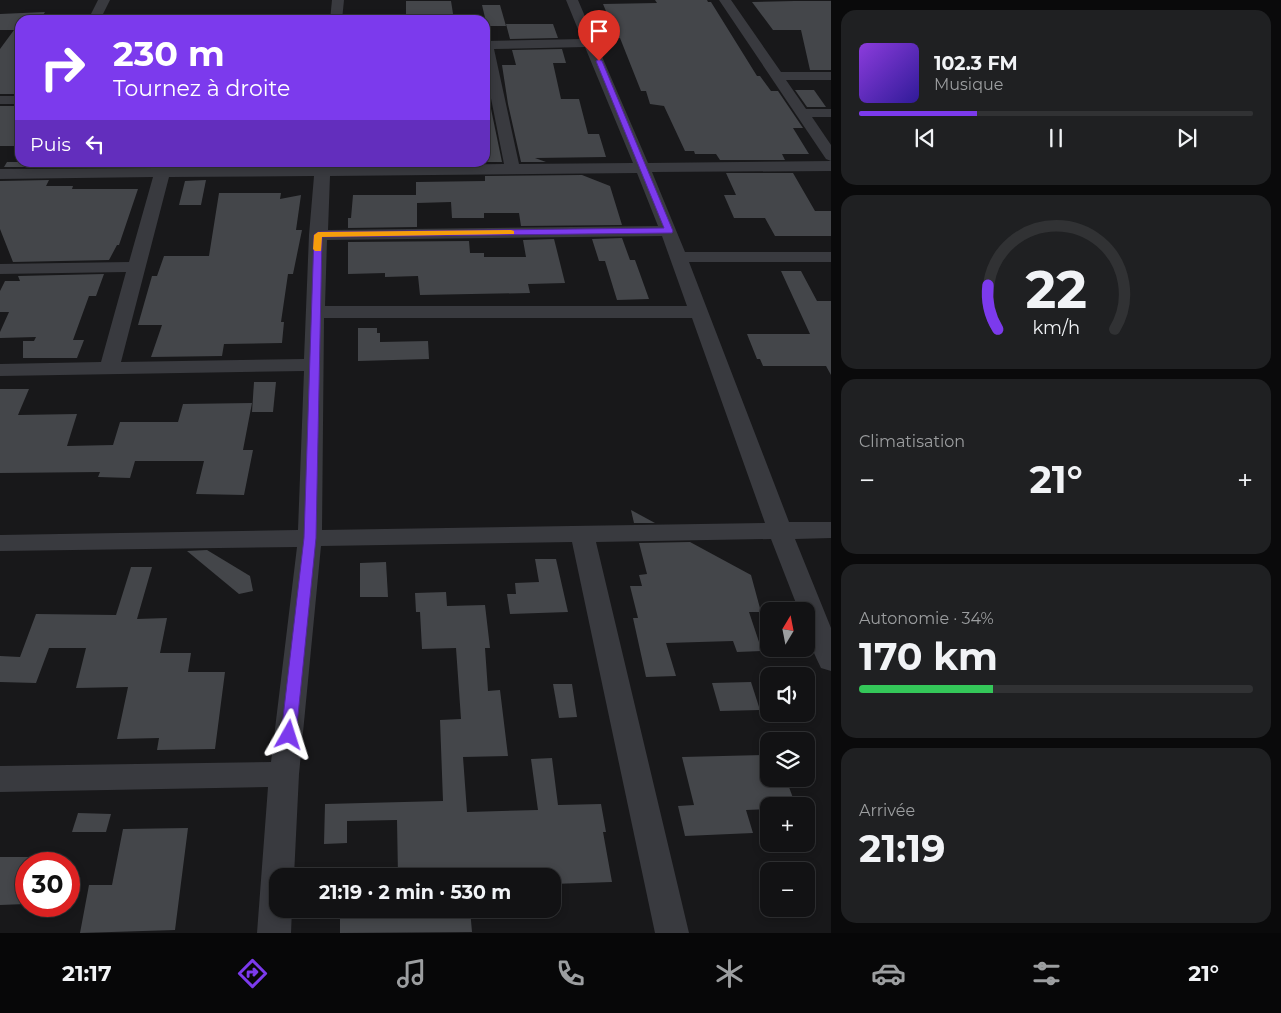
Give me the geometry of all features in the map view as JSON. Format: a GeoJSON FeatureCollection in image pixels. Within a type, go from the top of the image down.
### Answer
{"type":"FeatureCollection","features":[{"type":"Feature","properties":{"kind":"street"},"geometry":{"type":"LineString","coordinates":[[96,15],[104,0]]}},
{"type":"Feature","properties":{"kind":"street"},"geometry":{"type":"LineString","coordinates":[[336,15],[338,0]]}},
{"type":"Feature","properties":{"kind":"street"},"geometry":{"type":"LineString","coordinates":[[572,0],[644,167],[679,257],[697,312],[831,661]]}},
{"type":"Feature","properties":{"kind":"street"},"geometry":{"type":"LineString","coordinates":[[725,0],[831,156]]}},
{"type":"Feature","properties":{"kind":"street"},"geometry":{"type":"LineString","coordinates":[[490,45],[592,43]]}},
{"type":"Feature","properties":{"kind":"street"},"geometry":{"type":"LineString","coordinates":[[490,64],[512,168]]}},
{"type":"Feature","properties":{"kind":"street"},"geometry":{"type":"LineString","coordinates":[[777,76],[831,76]]}},
{"type":"Feature","properties":{"kind":"street"},"geometry":{"type":"LineString","coordinates":[[0,100],[15,100]]}},
{"type":"Feature","properties":{"kind":"street"},"geometry":{"type":"LineString","coordinates":[[802,113],[831,113]]}},
{"type":"Feature","properties":{"kind":"street"},"geometry":{"type":"LineString","coordinates":[[0,174],[163,168],[831,166]]}},
{"type":"Feature","properties":{"kind":"street"},"geometry":{"type":"LineString","coordinates":[[274,933],[284,774],[310,538],[318,235],[323,167]]}},
{"type":"Feature","properties":{"kind":"street"},"geometry":{"type":"LineString","coordinates":[[109,368],[163,168]]}},
{"type":"Feature","properties":{"kind":"street"},"geometry":{"type":"LineString","coordinates":[[318,235],[669,231]]}},
{"type":"Feature","properties":{"kind":"street"},"geometry":{"type":"LineString","coordinates":[[679,257],[831,257]]}},
{"type":"Feature","properties":{"kind":"street"},"geometry":{"type":"LineString","coordinates":[[0,269],[135,267]]}},
{"type":"Feature","properties":{"kind":"street"},"geometry":{"type":"LineString","coordinates":[[316,312],[697,312]]}},
{"type":"Feature","properties":{"kind":"street"},"geometry":{"type":"LineString","coordinates":[[0,370],[314,365]]}},
{"type":"Feature","properties":{"kind":"street"},"geometry":{"type":"LineString","coordinates":[[0,543],[831,530]]}},
{"type":"Feature","properties":{"kind":"street"},"geometry":{"type":"LineString","coordinates":[[582,534],[672,933]]}},
{"type":"Feature","properties":{"kind":"street"},"geometry":{"type":"LineString","coordinates":[[0,779],[284,774]]}},
{"type":"Feature","properties":{"kind":"building"},"geometry":{"type":"Polygon","coordinates":[[[655,0],[707,0],[711,2],[757,76],[760,76],[771,91],[778,91],[803,128],[793,128],[809,154],[782,154],[785,160],[720,160],[716,154],[695,154],[694,151],[685,151],[664,106],[650,104],[646,91],[641,91],[620,38],[617,38],[603,4],[657,3],[655,0]]]}},
{"type":"Feature","properties":{"kind":"building"},"geometry":{"type":"Polygon","coordinates":[[[406,1],[451,1],[453,15],[406,15],[406,1]]]}},
{"type":"Feature","properties":{"kind":"building"},"geometry":{"type":"Polygon","coordinates":[[[831,1],[831,70],[810,70],[801,30],[773,30],[752,2],[831,1]]]}},
{"type":"Feature","properties":{"kind":"building"},"geometry":{"type":"Polygon","coordinates":[[[482,5],[500,5],[506,26],[490,26],[490,15],[484,15],[482,5]]]}},
{"type":"Feature","properties":{"kind":"building"},"geometry":{"type":"Polygon","coordinates":[[[45,12],[43,15],[15,15],[15,94],[0,94],[0,49],[14,30],[0,30],[0,14],[45,12]]]}},
{"type":"Feature","properties":{"kind":"building"},"geometry":{"type":"Polygon","coordinates":[[[506,24],[553,24],[558,38],[510,39],[506,24]]]}},
{"type":"Feature","properties":{"kind":"building"},"geometry":{"type":"Polygon","coordinates":[[[562,49],[566,63],[553,63],[561,99],[579,99],[588,134],[599,134],[606,157],[535,158],[546,162],[521,162],[508,104],[502,65],[516,65],[512,50],[562,49]]]}},
{"type":"Feature","properties":{"kind":"building"},"geometry":{"type":"Polygon","coordinates":[[[795,90],[814,90],[826,107],[807,107],[795,90]]]}},
{"type":"Feature","properties":{"kind":"building"},"geometry":{"type":"Polygon","coordinates":[[[490,104],[502,162],[490,162],[490,104]]]}},
{"type":"Feature","properties":{"kind":"building"},"geometry":{"type":"Polygon","coordinates":[[[0,106],[15,106],[15,146],[0,146],[0,106]]]}},
{"type":"Feature","properties":{"kind":"building"},"geometry":{"type":"Polygon","coordinates":[[[7,162],[15,162],[15,167],[4,167],[7,162]]]}},
{"type":"Feature","properties":{"kind":"building"},"geometry":{"type":"Polygon","coordinates":[[[726,173],[793,173],[815,211],[831,211],[831,236],[775,236],[765,218],[734,218],[724,195],[736,195],[726,173]]]}},
{"type":"Feature","properties":{"kind":"building"},"geometry":{"type":"Polygon","coordinates":[[[582,175],[610,186],[622,225],[521,226],[519,213],[484,213],[484,218],[452,218],[451,202],[417,203],[417,227],[348,228],[353,195],[416,195],[416,182],[485,181],[485,176],[582,175]]]}},
{"type":"Feature","properties":{"kind":"building"},"geometry":{"type":"Polygon","coordinates":[[[49,180],[46,186],[73,186],[72,189],[138,189],[119,245],[117,245],[109,260],[13,262],[0,229],[0,181],[49,180]]]}},
{"type":"Feature","properties":{"kind":"building"},"geometry":{"type":"Polygon","coordinates":[[[206,180],[201,205],[179,205],[185,181],[206,180]]]}},
{"type":"Feature","properties":{"kind":"building"},"geometry":{"type":"Polygon","coordinates":[[[219,193],[281,193],[280,199],[301,195],[296,230],[302,230],[293,274],[288,274],[281,322],[284,322],[282,343],[224,344],[222,356],[151,357],[162,325],[138,325],[152,276],[157,276],[164,256],[209,256],[219,193]]]}},
{"type":"Feature","properties":{"kind":"building"},"geometry":{"type":"Polygon","coordinates":[[[622,238],[630,260],[635,260],[649,299],[617,300],[605,261],[599,261],[592,239],[622,238]]]}},
{"type":"Feature","properties":{"kind":"building"},"geometry":{"type":"Polygon","coordinates":[[[554,239],[565,283],[528,284],[530,293],[420,295],[418,276],[385,277],[385,273],[348,274],[348,242],[469,241],[470,253],[484,253],[484,257],[526,257],[523,240],[554,239]]]}},
{"type":"Feature","properties":{"kind":"building"},"geometry":{"type":"Polygon","coordinates":[[[781,271],[801,271],[817,301],[831,301],[831,375],[826,366],[763,366],[760,359],[757,359],[747,334],[810,334],[781,271]]]}},
{"type":"Feature","properties":{"kind":"building"},"geometry":{"type":"Polygon","coordinates":[[[104,274],[96,296],[89,296],[73,340],[84,340],[77,358],[23,358],[23,341],[34,341],[36,337],[0,338],[0,332],[9,312],[0,312],[0,291],[5,281],[20,281],[18,276],[104,274]]]}},
{"type":"Feature","properties":{"kind":"building"},"geometry":{"type":"Polygon","coordinates":[[[358,328],[377,328],[377,333],[380,333],[380,342],[428,341],[429,359],[358,361],[358,328]]]}},
{"type":"Feature","properties":{"kind":"building"},"geometry":{"type":"Polygon","coordinates":[[[254,382],[276,382],[273,412],[252,412],[254,382]]]}},
{"type":"Feature","properties":{"kind":"building"},"geometry":{"type":"Polygon","coordinates":[[[0,389],[29,389],[18,415],[77,414],[67,446],[113,445],[120,422],[178,422],[183,404],[252,403],[243,450],[253,450],[244,495],[196,494],[204,461],[135,461],[130,478],[98,477],[100,472],[0,473],[0,389]]]}},
{"type":"Feature","properties":{"kind":"building"},"geometry":{"type":"Polygon","coordinates":[[[631,510],[655,523],[634,523],[631,510]]]}},
{"type":"Feature","properties":{"kind":"building"},"geometry":{"type":"Polygon","coordinates":[[[690,542],[751,575],[760,612],[749,612],[760,645],[760,651],[737,652],[733,641],[666,643],[676,676],[646,677],[633,618],[638,618],[630,586],[642,586],[639,575],[647,574],[639,543],[690,542]]]}},
{"type":"Feature","properties":{"kind":"building"},"geometry":{"type":"Polygon","coordinates":[[[207,550],[250,576],[253,591],[239,594],[187,551],[207,550]]]}},
{"type":"Feature","properties":{"kind":"building"},"geometry":{"type":"Polygon","coordinates":[[[535,559],[556,559],[568,612],[510,614],[507,594],[516,594],[515,583],[539,582],[535,559]]]}},
{"type":"Feature","properties":{"kind":"building"},"geometry":{"type":"Polygon","coordinates":[[[386,562],[388,597],[360,597],[360,563],[386,562]]]}},
{"type":"Feature","properties":{"kind":"building"},"geometry":{"type":"Polygon","coordinates":[[[131,567],[152,567],[137,619],[167,618],[160,653],[191,653],[188,672],[225,672],[215,749],[157,750],[159,738],[117,739],[128,687],[76,688],[86,648],[49,648],[36,683],[0,682],[0,656],[20,657],[36,614],[116,615],[131,567]]]}},
{"type":"Feature","properties":{"kind":"building"},"geometry":{"type":"Polygon","coordinates":[[[446,592],[447,606],[485,605],[490,648],[485,648],[488,691],[500,690],[508,756],[463,757],[467,812],[538,810],[531,759],[552,758],[558,805],[601,804],[606,832],[603,832],[612,882],[561,884],[561,868],[398,868],[397,820],[347,821],[347,843],[324,844],[325,804],[443,801],[440,720],[461,719],[456,648],[422,649],[420,612],[416,612],[415,593],[446,592]]]}},
{"type":"Feature","properties":{"kind":"building"},"geometry":{"type":"Polygon","coordinates":[[[751,682],[760,710],[720,711],[712,683],[751,682]]]}},
{"type":"Feature","properties":{"kind":"building"},"geometry":{"type":"Polygon","coordinates":[[[553,684],[572,684],[577,717],[559,718],[553,684]]]}},
{"type":"Feature","properties":{"kind":"building"},"geometry":{"type":"Polygon","coordinates":[[[760,755],[760,787],[789,787],[793,797],[760,797],[760,809],[746,810],[753,833],[685,836],[678,806],[694,805],[682,757],[760,755]]]}},
{"type":"Feature","properties":{"kind":"building"},"geometry":{"type":"Polygon","coordinates":[[[78,813],[111,814],[106,832],[72,832],[78,813]]]}},
{"type":"Feature","properties":{"kind":"building"},"geometry":{"type":"Polygon","coordinates":[[[188,828],[175,930],[80,933],[89,885],[112,885],[123,829],[188,828]]]}},
{"type":"Feature","properties":{"kind":"building"},"geometry":{"type":"Polygon","coordinates":[[[0,857],[15,857],[15,904],[0,905],[0,857]]]}},
{"type":"Feature","properties":{"kind":"building"},"geometry":{"type":"Polygon","coordinates":[[[340,918],[471,918],[472,932],[340,933],[340,918]]]}},
{"type":"Feature","properties":{"kind":"slow traffic"},"geometry":{"type":"LineString","coordinates":[[318,249],[318,235],[511,232]]}},
{"type":"Feature","properties":{"kind":"route"},"geometry":{"type":"LineString","coordinates":[[289,735],[310,538],[318,235],[669,231],[599,61]]}}]}
